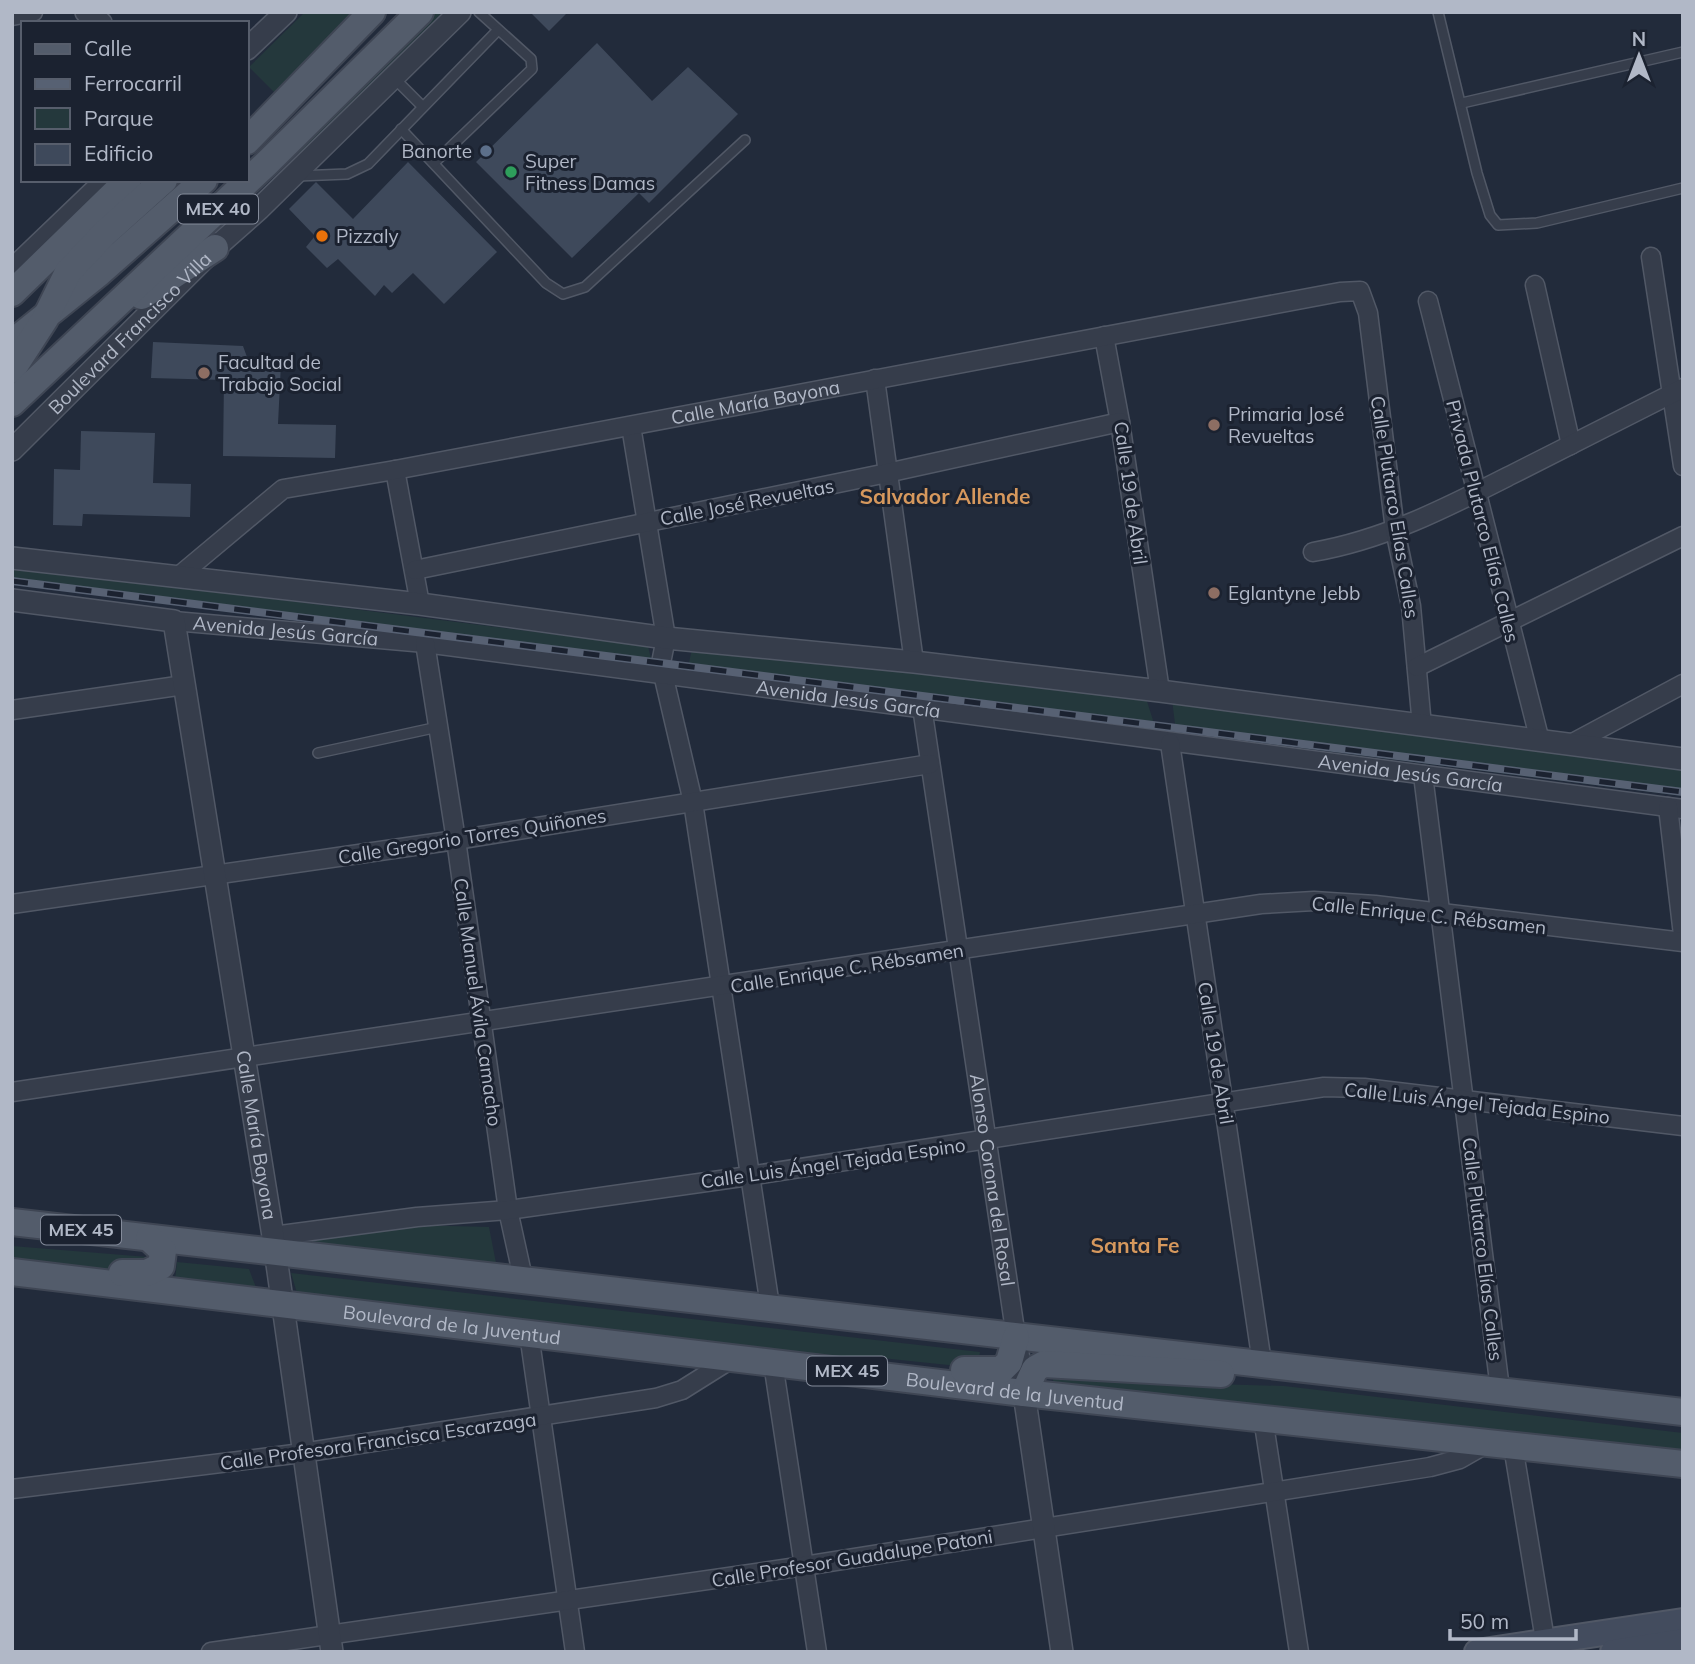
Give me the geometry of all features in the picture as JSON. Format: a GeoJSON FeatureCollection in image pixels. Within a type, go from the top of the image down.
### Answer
{"type":"FeatureCollection","features":[{"type":"Feature","properties":{"kind":"main road"},"geometry":{"type":"LineString","coordinates":[[248,140],[372,12]]}},
{"type":"Feature","properties":{"kind":"main road","name":"Boulevard Francisco Villa"},"geometry":{"type":"LineString","coordinates":[[257,157],[420,12]]}},
{"type":"Feature","properties":{"kind":"main road"},"geometry":{"type":"LineString","coordinates":[[12,293],[126,182]]}},
{"type":"Feature","properties":{"kind":"main road"},"geometry":{"type":"LineString","coordinates":[[12,370],[44,319],[68,272],[105,233],[162,182]]}},
{"type":"Feature","properties":{"kind":"main road","name":"MEX 40"},"geometry":{"type":"LineString","coordinates":[[12,343],[44,319],[202,182]]}},
{"type":"Feature","properties":{"kind":"main road","name":"Boulevard Francisco Villa"},"geometry":{"type":"LineString","coordinates":[[12,403],[100,318],[233,182]]}},
{"type":"Feature","properties":{"kind":"main road"},"geometry":{"type":"LineString","coordinates":[[100,318],[157,287],[215,248]]}},
{"type":"Feature","properties":{"kind":"main road","name":"MEX 45"},"geometry":{"type":"LineString","coordinates":[[12,1222],[149,1238],[274,1244],[523,1278],[1016,1338],[1500,1389],[1683,1412]]}},
{"type":"Feature","properties":{"kind":"main road"},"geometry":{"type":"LineString","coordinates":[[12,1271],[147,1273],[161,1266],[163,1256],[161,1247],[149,1238]]}},
{"type":"Feature","properties":{"kind":"main road","name":"Boulevard de la Juventud"},"geometry":{"type":"LineString","coordinates":[[12,1271],[1024,1393],[1683,1464]]}},
{"type":"Feature","properties":{"kind":"main road"},"geometry":{"type":"LineString","coordinates":[[834,1370],[863,1362],[986,1373],[1001,1370],[1009,1362],[1016,1338]]}},
{"type":"Feature","properties":{"kind":"main road"},"geometry":{"type":"LineString","coordinates":[[1024,1393],[1035,1369],[1044,1364],[1226,1374],[1255,1363]]}},
{"type":"Feature","properties":{"kind":"main road"},"geometry":{"type":"LineString","coordinates":[[1477,1652],[1546,1647],[1683,1621]]}},
{"type":"Feature","properties":{"kind":"main road"},"geometry":{"type":"LineString","coordinates":[[1613,1652],[1683,1641]]}},
{"type":"Feature","properties":{"kind":"street"},"geometry":{"type":"LineString","coordinates":[[12,16],[33,12]]}},
{"type":"Feature","properties":{"kind":"street"},"geometry":{"type":"LineString","coordinates":[[248,48],[286,12]]}},
{"type":"Feature","properties":{"kind":"street","name":"Boulevard Francisco Villa"},"geometry":{"type":"LineString","coordinates":[[12,450],[215,248],[293,176],[460,12]]}},
{"type":"Feature","properties":{"kind":"street"},"geometry":{"type":"LineString","coordinates":[[257,157],[293,176]]}},
{"type":"Feature","properties":{"kind":"street"},"geometry":{"type":"LineString","coordinates":[[12,270],[104,182]]}},
{"type":"Feature","properties":{"kind":"street"},"geometry":{"type":"LineString","coordinates":[[1651,257],[1677,391],[1683,466]]}},
{"type":"Feature","properties":{"kind":"street"},"geometry":{"type":"LineString","coordinates":[[1535,285],[1571,445]]}},
{"type":"Feature","properties":{"kind":"street","name":"Calle María Bayona"},"geometry":{"type":"LineString","coordinates":[[179,576],[283,489],[1340,292],[1360,291]]}},
{"type":"Feature","properties":{"kind":"street","name":"Calle Plutarco Elías Calles"},"geometry":{"type":"LineString","coordinates":[[1360,291],[1368,313],[1395,530],[1411,606],[1422,726]]}},
{"type":"Feature","properties":{"kind":"street","name":"Privada Plutarco Elías Calles"},"geometry":{"type":"LineString","coordinates":[[1428,300],[1540,741]]}},
{"type":"Feature","properties":{"kind":"street","name":"Calle 19 de Abril"},"geometry":{"type":"LineString","coordinates":[[1104,337],[1121,422],[1160,691]]}},
{"type":"Feature","properties":{"kind":"street"},"geometry":{"type":"LineString","coordinates":[[875,379],[914,662]]}},
{"type":"Feature","properties":{"kind":"street"},"geometry":{"type":"LineString","coordinates":[[1313,552],[1361,543],[1395,530],[1475,493],[1677,391]]}},
{"type":"Feature","properties":{"kind":"street","name":"Calle José Revueltas"},"geometry":{"type":"LineString","coordinates":[[415,570],[1121,422]]}},
{"type":"Feature","properties":{"kind":"street"},"geometry":{"type":"LineString","coordinates":[[631,426],[666,638],[663,674],[693,802],[719,988],[770,1306]]}},
{"type":"Feature","properties":{"kind":"street"},"geometry":{"type":"LineString","coordinates":[[395,470],[420,604]]}},
{"type":"Feature","properties":{"kind":"street"},"geometry":{"type":"LineString","coordinates":[[1417,667],[1683,536]]}},
{"type":"Feature","properties":{"kind":"street","name":"Avenida Jesús García"},"geometry":{"type":"LineString","coordinates":[[12,558],[420,604],[666,638],[914,662],[1160,691],[1683,759]]}},
{"type":"Feature","properties":{"kind":"street","name":"Avenida Jesús García"},"geometry":{"type":"LineString","coordinates":[[12,600],[174,621],[425,643],[1675,808]]}},
{"type":"Feature","properties":{"kind":"street","name":"Calle María Bayona"},"geometry":{"type":"LineString","coordinates":[[174,621],[274,1244],[331,1644]]}},
{"type":"Feature","properties":{"kind":"street","name":"Calle Manuel Ávila Camacho"},"geometry":{"type":"LineString","coordinates":[[425,643],[456,840],[508,1210],[523,1278]]}},
{"type":"Feature","properties":{"kind":"street"},"geometry":{"type":"LineString","coordinates":[[1569,745],[1683,684]]}},
{"type":"Feature","properties":{"kind":"street"},"geometry":{"type":"LineString","coordinates":[[12,710],[184,685]]}},
{"type":"Feature","properties":{"kind":"street","name":"Alonso Corona del Rosal"},"geometry":{"type":"LineString","coordinates":[[922,707],[1062,1652]]}},
{"type":"Feature","properties":{"kind":"street","name":"Calle 19 de Abril"},"geometry":{"type":"LineString","coordinates":[[1170,743],[1223,1102],[1255,1363]]}},
{"type":"Feature","properties":{"kind":"street","name":"Calle Gregorio Torres Quiñones"},"geometry":{"type":"LineString","coordinates":[[12,904],[456,840],[930,764]]}},
{"type":"Feature","properties":{"kind":"street","name":"Calle Plutarco Elías Calles"},"geometry":{"type":"LineString","coordinates":[[1423,775],[1500,1389]]}},
{"type":"Feature","properties":{"kind":"street"},"geometry":{"type":"LineString","coordinates":[[1675,808],[1683,935]]}},
{"type":"Feature","properties":{"kind":"street","name":"Calle Enrique C. Rébsamen"},"geometry":{"type":"LineString","coordinates":[[12,1092],[719,988],[1195,913],[1314,901],[1683,942]]}},
{"type":"Feature","properties":{"kind":"street","name":"Calle Luis Ángel Tejada Espino"},"geometry":{"type":"LineString","coordinates":[[274,1244],[417,1217],[508,1210],[749,1176],[1324,1087],[1364,1088],[1683,1126]]}},
{"type":"Feature","properties":{"kind":"street"},"geometry":{"type":"LineString","coordinates":[[529,1334],[575,1652]]}},
{"type":"Feature","properties":{"kind":"street","name":"Calle Profesora Francisca Escarzaga"},"geometry":{"type":"LineString","coordinates":[[12,1489],[302,1453],[656,1398],[682,1390],[733,1358]]}},
{"type":"Feature","properties":{"kind":"street"},"geometry":{"type":"LineString","coordinates":[[774,1363],[817,1652]]}},
{"type":"Feature","properties":{"kind":"street"},"geometry":{"type":"LineString","coordinates":[[1263,1418],[1299,1652]]}},
{"type":"Feature","properties":{"kind":"street"},"geometry":{"type":"LineString","coordinates":[[1500,1444],[1546,1647]]}},
{"type":"Feature","properties":{"kind":"street","name":"Calle Profesor Guadalupe Patoni"},"geometry":{"type":"LineString","coordinates":[[211,1652],[331,1644],[567,1601],[1430,1467],[1500,1444]]}},
{"type":"Feature","properties":{"kind":"lane"},"geometry":{"type":"LineString","coordinates":[[434,163],[532,69],[531,59],[479,12]]}},
{"type":"Feature","properties":{"kind":"lane"},"geometry":{"type":"LineString","coordinates":[[1438,12],[1484,198],[1498,225],[1537,223],[1683,188]]}},
{"type":"Feature","properties":{"kind":"lane"},"geometry":{"type":"LineString","coordinates":[[293,176],[331,177],[359,170],[498,30]]}},
{"type":"Feature","properties":{"kind":"lane"},"geometry":{"type":"LineString","coordinates":[[1462,103],[1683,52]]}},
{"type":"Feature","properties":{"kind":"lane"},"geometry":{"type":"LineString","coordinates":[[394,78],[422,106]]}},
{"type":"Feature","properties":{"kind":"lane"},"geometry":{"type":"LineString","coordinates":[[401,129],[546,283],[555,290],[571,294],[585,287],[745,140]]}},
{"type":"Feature","properties":{"kind":"lane"},"geometry":{"type":"LineString","coordinates":[[318,753],[438,727]]}},
{"type":"Feature","properties":{"kind":"green space"},"geometry":{"type":"Polygon","coordinates":[[[305,12],[358,12],[274,92],[249,67],[305,12]]]}},
{"type":"Feature","properties":{"kind":"green space"},"geometry":{"type":"Polygon","coordinates":[[[430,12],[443,12],[299,154],[293,147],[430,12]]]}},
{"type":"Feature","properties":{"kind":"green space"},"geometry":{"type":"Polygon","coordinates":[[[12,566],[648,646],[652,663],[12,584],[12,566]]]}},
{"type":"Feature","properties":{"kind":"green space"},"geometry":{"type":"Polygon","coordinates":[[[692,649],[1146,698],[1157,733],[688,667],[692,649]]]}},
{"type":"Feature","properties":{"kind":"green space"},"geometry":{"type":"Polygon","coordinates":[[[1172,700],[1683,764],[1683,796],[1176,732],[1172,700]]]}},
{"type":"Feature","properties":{"kind":"green space"},"geometry":{"type":"Polygon","coordinates":[[[373,1224],[489,1227],[496,1263],[295,1247],[313,1235],[373,1224]]]}},
{"type":"Feature","properties":{"kind":"green space"},"geometry":{"type":"Polygon","coordinates":[[[12,1246],[148,1257],[145,1264],[100,1271],[12,1261],[12,1246]]]}},
{"type":"Feature","properties":{"kind":"green space"},"geometry":{"type":"Polygon","coordinates":[[[177,1262],[249,1269],[257,1290],[175,1280],[177,1262]]]}},
{"type":"Feature","properties":{"kind":"green space"},"geometry":{"type":"Polygon","coordinates":[[[291,1273],[980,1352],[977,1368],[872,1357],[743,1352],[297,1293],[291,1273]]]}},
{"type":"Feature","properties":{"kind":"green space"},"geometry":{"type":"Polygon","coordinates":[[[1053,1370],[1181,1383],[1284,1386],[1683,1433],[1683,1455],[1053,1387],[1053,1370]]]}},
{"type":"Feature","properties":{"kind":"building"},"geometry":{"type":"Polygon","coordinates":[[[530,12],[568,12],[549,31],[530,12]]]}},
{"type":"Feature","properties":{"kind":"building"},"geometry":{"type":"Polygon","coordinates":[[[597,43],[652,101],[688,67],[738,114],[649,203],[639,193],[572,258],[476,162],[597,43]]]}},
{"type":"Feature","properties":{"kind":"building"},"geometry":{"type":"Polygon","coordinates":[[[408,162],[497,252],[444,304],[413,273],[392,293],[384,285],[375,296],[338,259],[327,268],[306,247],[315,236],[289,209],[316,182],[353,219],[408,162]]]}},
{"type":"Feature","properties":{"kind":"building"},"geometry":{"type":"Polygon","coordinates":[[[153,342],[243,346],[247,357],[272,357],[281,363],[278,424],[336,425],[335,458],[223,456],[224,380],[151,378],[153,342]]]}},
{"type":"Feature","properties":{"kind":"building"},"geometry":{"type":"Polygon","coordinates":[[[81,431],[155,433],[153,483],[191,484],[190,517],[83,514],[82,526],[53,525],[54,469],[80,470],[81,431]]]}},
{"type":"Feature","properties":{"kind":"railway"},"geometry":{"type":"LineString","coordinates":[[12,581],[1683,792]]}},
{"type":"Feature","properties":{"kind":"place","name":"Banorte"},"geometry":{"type":"Point","coordinates":[486,151]}},
{"type":"Feature","properties":{"kind":"place","name":"Super Fitness Damas"},"geometry":{"type":"Point","coordinates":[511,172]}},
{"type":"Feature","properties":{"kind":"place","name":"Pizzaly"},"geometry":{"type":"Point","coordinates":[322,236]}},
{"type":"Feature","properties":{"kind":"place","name":"Facultad de Trabajo Social"},"geometry":{"type":"Point","coordinates":[204,373]}},
{"type":"Feature","properties":{"kind":"place","name":"Primaria José Revueltas"},"geometry":{"type":"Point","coordinates":[1214,425]}},
{"type":"Feature","properties":{"kind":"place","name":"Eglantyne Jebb"},"geometry":{"type":"Point","coordinates":[1214,593]}},
{"type":"Feature","properties":{"kind":"district","name":"Salvador Allende"},"geometry":{"type":"Point","coordinates":[945,497]}},
{"type":"Feature","properties":{"kind":"district","name":"Santa Fe"},"geometry":{"type":"Point","coordinates":[1135,1246]}}]}
